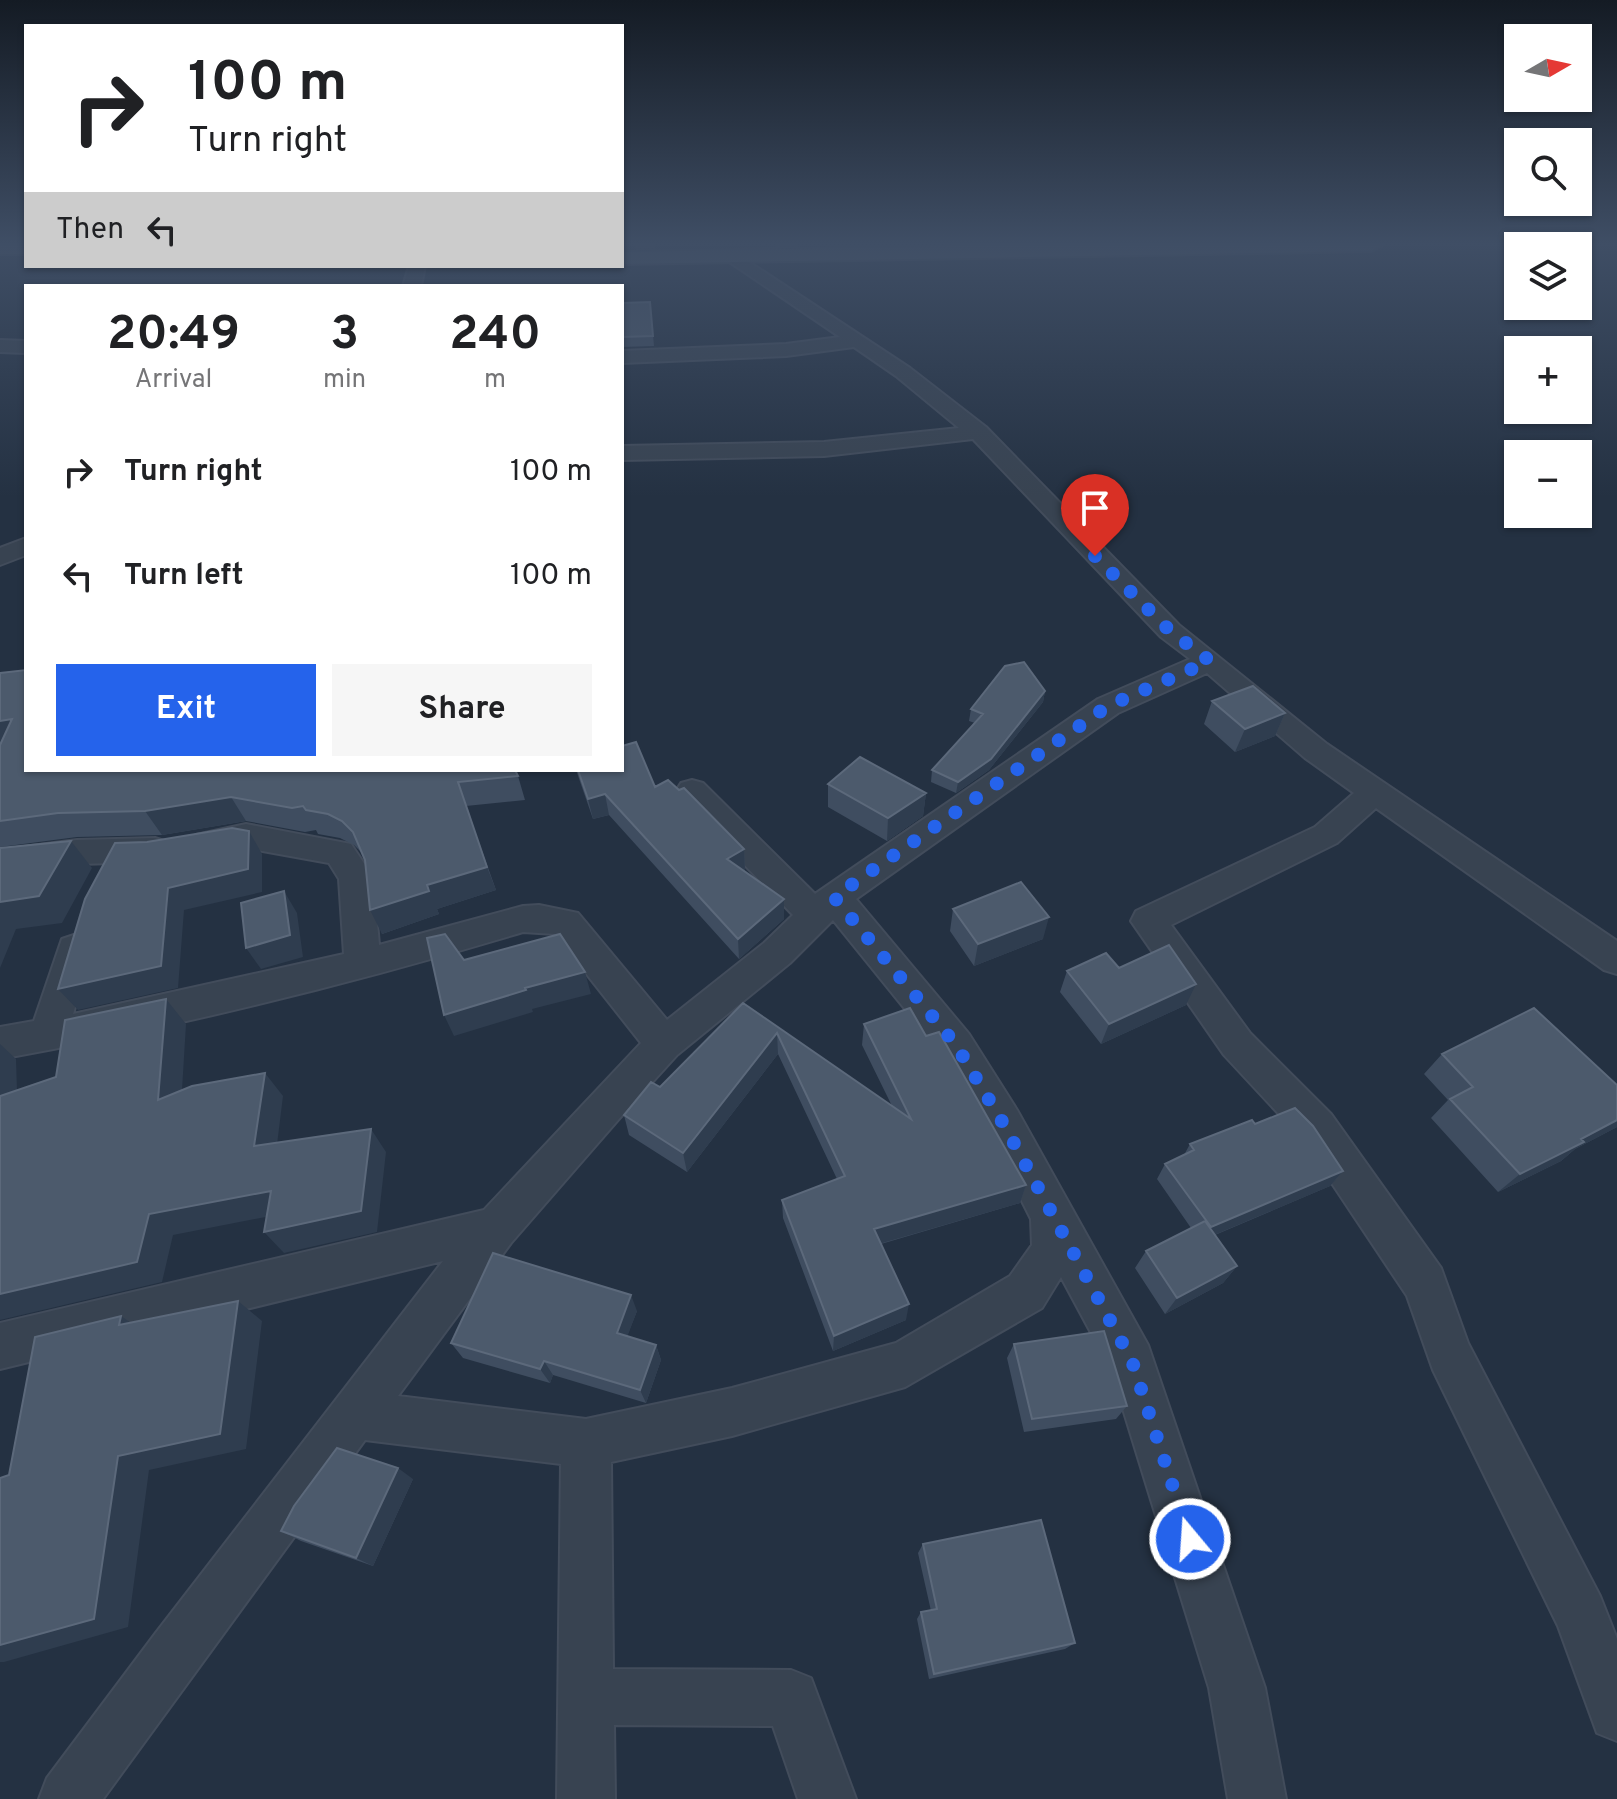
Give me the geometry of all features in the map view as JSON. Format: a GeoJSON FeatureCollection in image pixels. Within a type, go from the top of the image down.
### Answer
{"type":"FeatureCollection","features":[{"type":"Feature","properties":{"kind":"street"},"geometry":{"type":"LineString","coordinates":[[839,329],[903,372],[978,432],[1170,631],[1316,751],[1617,960]]}},
{"type":"Feature","properties":{"kind":"street"},"geometry":{"type":"LineString","coordinates":[[624,357],[786,350],[857,341]]}},
{"type":"Feature","properties":{"kind":"street"},"geometry":{"type":"LineString","coordinates":[[0,346],[24,347]]}},
{"type":"Feature","properties":{"kind":"street"},"geometry":{"type":"LineString","coordinates":[[624,453],[824,449],[978,432]]}},
{"type":"Feature","properties":{"kind":"street"},"geometry":{"type":"LineString","coordinates":[[0,558],[24,546]]}},
{"type":"Feature","properties":{"kind":"street"},"geometry":{"type":"LineString","coordinates":[[68,1799],[174,1653],[496,1228],[664,1044],[777,953],[825,907],[1108,706],[1210,661]]}},
{"type":"Feature","properties":{"kind":"street"},"geometry":{"type":"LineString","coordinates":[[692,791],[825,907],[956,1045],[1003,1123],[1132,1361],[1237,1688],[1257,1799]]}},
{"type":"Feature","properties":{"kind":"street"},"geometry":{"type":"LineString","coordinates":[[1375,792],[1326,835],[1148,921],[1237,1044],[1317,1127],[1425,1284],[1449,1354],[1581,1615],[1617,1713]]}},
{"type":"Feature","properties":{"kind":"street"},"geometry":{"type":"LineString","coordinates":[[0,862],[77,852],[112,864],[162,850],[246,836],[339,853],[356,877],[363,965]]}},
{"type":"Feature","properties":{"kind":"street"},"geometry":{"type":"LineString","coordinates":[[0,1043],[124,1022],[363,965],[523,919],[539,918],[566,923],[664,1044]]}},
{"type":"Feature","properties":{"kind":"street"},"geometry":{"type":"LineString","coordinates":[[49,1034],[83,920]]}},
{"type":"Feature","properties":{"kind":"street"},"geometry":{"type":"LineString","coordinates":[[355,1415],[586,1443],[732,1412],[905,1364],[1026,1292],[1054,1250],[1052,1217]]}},
{"type":"Feature","properties":{"kind":"street"},"geometry":{"type":"LineString","coordinates":[[0,1346],[496,1228]]}},
{"type":"Feature","properties":{"kind":"street"},"geometry":{"type":"LineString","coordinates":[[586,1443],[586,1799]]}},
{"type":"Feature","properties":{"kind":"street"},"geometry":{"type":"LineString","coordinates":[[586,1697],[791,1698],[827,1799]]}},
{"type":"Feature","properties":{"kind":"building"},"geometry":{"type":"Polygon","coordinates":[[[624,329],[652,329],[653,336],[624,337],[624,329]]]}},
{"type":"Feature","properties":{"kind":"building"},"geometry":{"type":"Polygon","coordinates":[[[1024,662],[1045,691],[991,759],[958,782],[932,770],[983,714],[971,709],[1005,666],[1024,662]]]}},
{"type":"Feature","properties":{"kind":"building"},"geometry":{"type":"Polygon","coordinates":[[[24,670],[24,772],[516,772],[518,776],[458,782],[487,867],[427,885],[429,891],[370,910],[365,860],[353,832],[342,821],[328,814],[306,810],[303,806],[292,808],[231,797],[145,811],[58,813],[0,821],[0,745],[12,719],[0,721],[0,673],[24,670]]]}},
{"type":"Feature","properties":{"kind":"building"},"geometry":{"type":"Polygon","coordinates":[[[1253,686],[1285,713],[1245,729],[1212,701],[1253,686]]]}},
{"type":"Feature","properties":{"kind":"building"},"geometry":{"type":"Polygon","coordinates":[[[636,742],[655,787],[668,780],[679,790],[684,788],[744,849],[727,859],[784,899],[738,939],[605,794],[588,799],[579,772],[624,772],[624,745],[636,742]]]}},
{"type":"Feature","properties":{"kind":"building"},"geometry":{"type":"Polygon","coordinates":[[[860,757],[926,793],[888,818],[828,784],[860,757]]]}},
{"type":"Feature","properties":{"kind":"building"},"geometry":{"type":"Polygon","coordinates":[[[232,828],[249,831],[248,869],[168,888],[161,966],[58,989],[85,899],[115,843],[147,842],[232,828]]]}},
{"type":"Feature","properties":{"kind":"building"},"geometry":{"type":"Polygon","coordinates":[[[71,841],[39,896],[0,902],[0,848],[71,841]]]}},
{"type":"Feature","properties":{"kind":"building"},"geometry":{"type":"Polygon","coordinates":[[[1021,882],[1049,917],[978,944],[953,909],[1021,882]]]}},
{"type":"Feature","properties":{"kind":"building"},"geometry":{"type":"Polygon","coordinates":[[[284,891],[290,935],[246,948],[241,903],[284,891]]]}},
{"type":"Feature","properties":{"kind":"building"},"geometry":{"type":"Polygon","coordinates":[[[445,934],[464,960],[560,934],[585,972],[444,1015],[427,938],[445,934]]]}},
{"type":"Feature","properties":{"kind":"building"},"geometry":{"type":"Polygon","coordinates":[[[1169,945],[1196,984],[1109,1024],[1067,971],[1106,953],[1119,968],[1169,945]]]}},
{"type":"Feature","properties":{"kind":"building"},"geometry":{"type":"Polygon","coordinates":[[[166,999],[158,1100],[192,1086],[265,1073],[254,1146],[371,1129],[361,1211],[264,1232],[271,1191],[149,1214],[137,1262],[0,1294],[0,1096],[56,1077],[65,1020],[166,999]]]}},
{"type":"Feature","properties":{"kind":"building"},"geometry":{"type":"Polygon","coordinates":[[[743,1003],[911,1119],[864,1024],[910,1008],[926,1036],[939,1032],[1026,1185],[874,1229],[909,1304],[834,1336],[782,1200],[845,1176],[777,1033],[683,1153],[624,1115],[651,1082],[660,1087],[743,1003]]]}},
{"type":"Feature","properties":{"kind":"building"},"geometry":{"type":"Polygon","coordinates":[[[1534,1008],[1617,1085],[1617,1120],[1581,1139],[1584,1142],[1520,1174],[1450,1099],[1473,1087],[1442,1054],[1534,1008]]]}},
{"type":"Feature","properties":{"kind":"building"},"geometry":{"type":"Polygon","coordinates":[[[1295,1108],[1313,1126],[1343,1171],[1211,1227],[1165,1164],[1194,1150],[1190,1144],[1252,1120],[1255,1124],[1295,1108]]]}},
{"type":"Feature","properties":{"kind":"building"},"geometry":{"type":"Polygon","coordinates":[[[1205,1221],[1237,1266],[1177,1298],[1146,1251],[1205,1221]]]}},
{"type":"Feature","properties":{"kind":"building"},"geometry":{"type":"Polygon","coordinates":[[[493,1253],[631,1295],[617,1333],[656,1345],[640,1390],[544,1361],[540,1369],[451,1343],[493,1253]]]}},
{"type":"Feature","properties":{"kind":"building"},"geometry":{"type":"Polygon","coordinates":[[[238,1301],[220,1434],[118,1456],[94,1619],[0,1645],[0,1478],[9,1475],[35,1337],[121,1316],[119,1325],[238,1301]]]}},
{"type":"Feature","properties":{"kind":"building"},"geometry":{"type":"Polygon","coordinates":[[[1104,1331],[1127,1406],[1032,1419],[1014,1344],[1104,1331]]]}},
{"type":"Feature","properties":{"kind":"building"},"geometry":{"type":"Polygon","coordinates":[[[337,1448],[398,1468],[356,1558],[281,1531],[294,1506],[337,1448]]]}},
{"type":"Feature","properties":{"kind":"building"},"geometry":{"type":"Polygon","coordinates":[[[1041,1520],[1075,1643],[934,1674],[921,1612],[937,1609],[923,1544],[1041,1520]]]}},
{"type":"Feature","properties":{"kind":"route"},"geometry":{"type":"LineString","coordinates":[[1095,556],[1170,631],[1210,661],[1108,706],[834,897],[956,1045],[1003,1123],[1132,1361],[1190,1539]]}}]}
